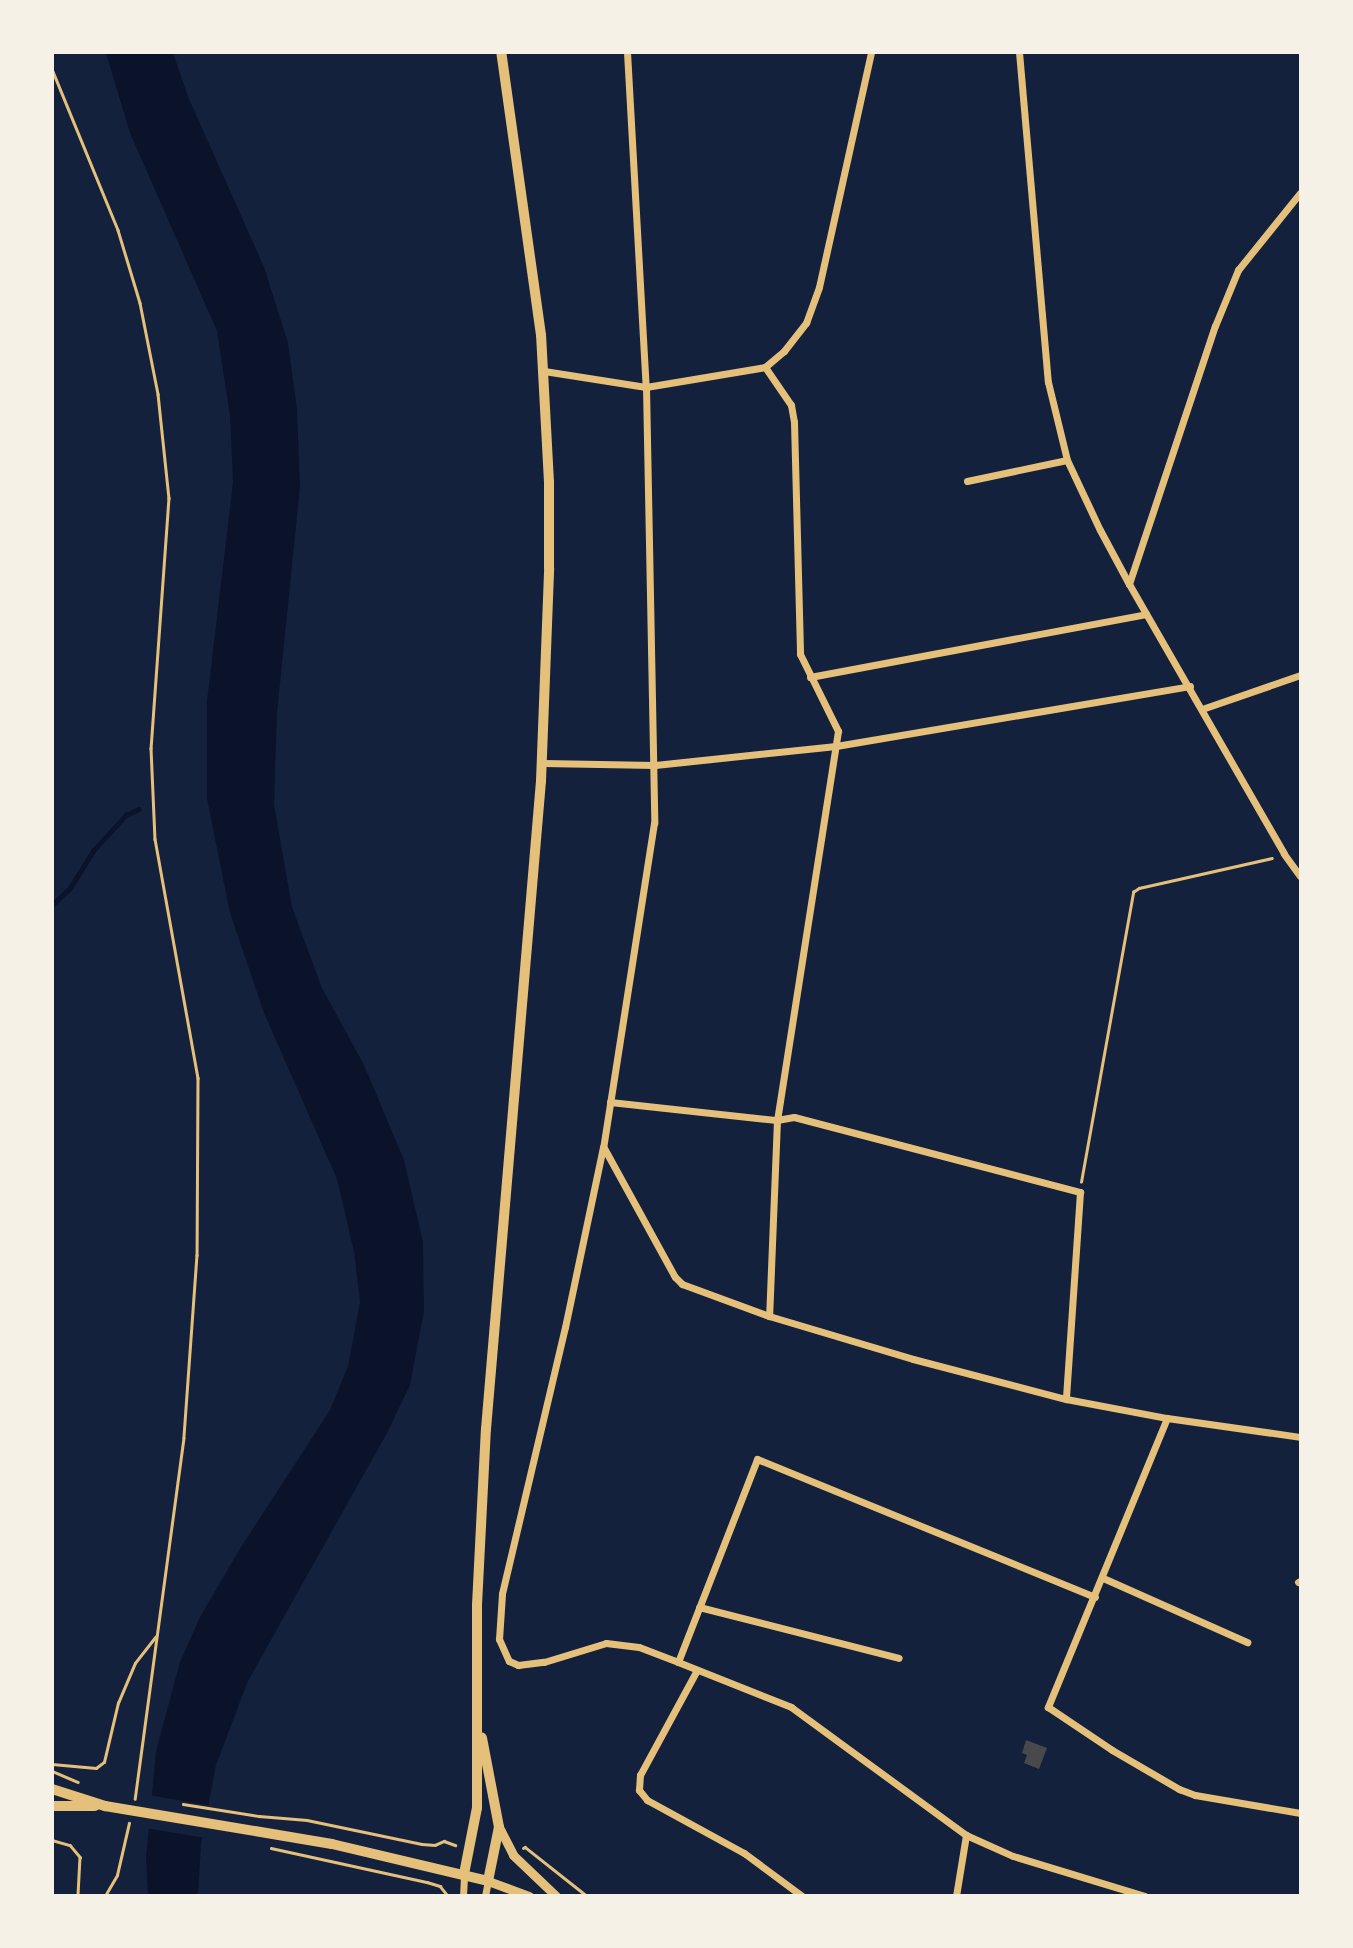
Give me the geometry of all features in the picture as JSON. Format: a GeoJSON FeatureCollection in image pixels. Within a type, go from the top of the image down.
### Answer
{"type":"FeatureCollection","features":[{"type":"Feature","properties":{"kind":"main road"},"geometry":{"type":"LineString","coordinates":[[464,1874],[477,1808],[477,1605],[486,1429],[543,763],[549,568],[544,371],[501,52]]}},
{"type":"Feature","properties":{"kind":"main road"},"geometry":{"type":"LineString","coordinates":[[52,1805],[105,1806],[257,1830],[488,1881],[499,1827],[479,1721]]}},
{"type":"Feature","properties":{"kind":"main road"},"geometry":{"type":"LineString","coordinates":[[52,1789],[105,1806]]}},
{"type":"Feature","properties":{"kind":"street"},"geometry":{"type":"LineString","coordinates":[[627,52],[646,387],[654,823],[603,1147],[562,1340],[502,1594],[499,1639],[504,1655],[519,1665],[544,1662],[606,1643],[639,1647],[678,1662],[797,1710],[966,1835],[1013,1856],[1145,1895]]}},
{"type":"Feature","properties":{"kind":"street"},"geometry":{"type":"LineString","coordinates":[[544,371],[646,387],[765,367],[784,351],[806,323],[819,286],[871,52]]}},
{"type":"Feature","properties":{"kind":"street"},"geometry":{"type":"LineString","coordinates":[[1019,52],[1048,382],[1067,460],[1129,584],[1190,686],[1284,854],[1300,876]]}},
{"type":"Feature","properties":{"kind":"street"},"geometry":{"type":"LineString","coordinates":[[1129,584],[1215,326],[1238,270],[1300,192]]}},
{"type":"Feature","properties":{"kind":"street"},"geometry":{"type":"LineString","coordinates":[[765,367],[791,405],[794,422],[800,654],[838,731],[777,1120],[769,1316]]}},
{"type":"Feature","properties":{"kind":"street"},"geometry":{"type":"LineString","coordinates":[[967,481],[1067,460]]}},
{"type":"Feature","properties":{"kind":"street"},"geometry":{"type":"LineString","coordinates":[[810,677],[1146,614]]}},
{"type":"Feature","properties":{"kind":"street"},"geometry":{"type":"LineString","coordinates":[[1202,709],[1300,676]]}},
{"type":"Feature","properties":{"kind":"street"},"geometry":{"type":"LineString","coordinates":[[543,763],[655,765],[836,746],[1190,686]]}},
{"type":"Feature","properties":{"kind":"street"},"geometry":{"type":"LineString","coordinates":[[610,1102],[777,1120],[794,1117],[1080,1192],[1066,1399]]}},
{"type":"Feature","properties":{"kind":"street"},"geometry":{"type":"LineString","coordinates":[[603,1147],[675,1277],[682,1284],[769,1316],[913,1359],[1066,1399],[1167,1418],[1300,1437]]}},
{"type":"Feature","properties":{"kind":"street"},"geometry":{"type":"LineString","coordinates":[[1167,1418],[1048,1707],[1112,1751],[1195,1796],[1300,1813]]}},
{"type":"Feature","properties":{"kind":"street"},"geometry":{"type":"LineString","coordinates":[[678,1662],[757,1459],[1095,1597]]}},
{"type":"Feature","properties":{"kind":"street"},"geometry":{"type":"LineString","coordinates":[[1103,1578],[1247,1642]]}},
{"type":"Feature","properties":{"kind":"street"},"geometry":{"type":"LineString","coordinates":[[699,1607],[898,1658]]}},
{"type":"Feature","properties":{"kind":"street"},"geometry":{"type":"LineString","coordinates":[[697,1670],[640,1775],[639,1790],[647,1800],[744,1853],[802,1895]]}},
{"type":"Feature","properties":{"kind":"street"},"geometry":{"type":"LineString","coordinates":[[499,1827],[513,1855],[556,1895]]}},
{"type":"Feature","properties":{"kind":"street"},"geometry":{"type":"LineString","coordinates":[[956,1895],[966,1835]]}},
{"type":"Feature","properties":{"kind":"street"},"geometry":{"type":"LineString","coordinates":[[463,1895],[464,1874]]}},
{"type":"Feature","properties":{"kind":"street"},"geometry":{"type":"LineString","coordinates":[[485,1895],[488,1881],[529,1895]]}},
{"type":"Feature","properties":{"kind":"path"},"geometry":{"type":"LineString","coordinates":[[52,69],[118,230],[139,303],[159,394],[169,498],[150,748],[155,839],[198,1078],[197,1241],[184,1438],[142,1758]]}},
{"type":"Feature","properties":{"kind":"path"},"geometry":{"type":"LineString","coordinates":[[1080,1192],[1133,892],[1139,888],[1284,854]]}},
{"type":"Feature","properties":{"kind":"path"},"geometry":{"type":"LineString","coordinates":[[52,1764],[96,1768],[104,1762],[118,1703],[135,1663],[157,1634]]}},
{"type":"Feature","properties":{"kind":"path"},"geometry":{"type":"LineString","coordinates":[[52,1771],[81,1784]]}},
{"type":"Feature","properties":{"kind":"path"},"geometry":{"type":"LineString","coordinates":[[259,1816],[307,1820],[422,1844],[435,1845],[444,1841]]}},
{"type":"Feature","properties":{"kind":"path"},"geometry":{"type":"LineString","coordinates":[[52,1840],[70,1845],[80,1857],[78,1895]]}},
{"type":"Feature","properties":{"kind":"path"},"geometry":{"type":"LineString","coordinates":[[267,1847],[427,1882],[440,1886],[448,1895]]}},
{"type":"Feature","properties":{"kind":"path"},"geometry":{"type":"LineString","coordinates":[[105,1895],[117,1875]]}},
{"type":"Feature","properties":{"kind":"water"},"geometry":{"type":"Polygon","coordinates":[[[106,53],[173,53],[189,99],[264,267],[288,343],[297,409],[300,487],[277,713],[274,804],[292,907],[322,988],[364,1065],[404,1160],[423,1242],[424,1311],[410,1385],[387,1433],[248,1681],[216,1765],[201,1845],[198,1896],[148,1895],[146,1857],[156,1751],[180,1662],[200,1617],[241,1547],[330,1410],[348,1366],[360,1302],[354,1252],[337,1179],[264,1013],[230,913],[207,799],[207,701],[233,482],[230,416],[217,331],[130,133],[106,53]]]}},
{"type":"Feature","properties":{"kind":"pier"},"geometry":{"type":"Polygon","coordinates":[[[148,1795],[212,1806],[206,1838],[145,1828],[148,1795]]]}},
{"type":"Feature","properties":{"kind":"building"},"geometry":{"type":"Polygon","coordinates":[[[1026,1740],[1047,1748],[1039,1769],[1024,1763],[1027,1755],[1022,1753],[1026,1740]]]}},
{"type":"Feature","properties":{"kind":"waterway"},"geometry":{"type":"LineString","coordinates":[[52,905],[70,888],[93,851],[126,815],[139,809]]}}]}
